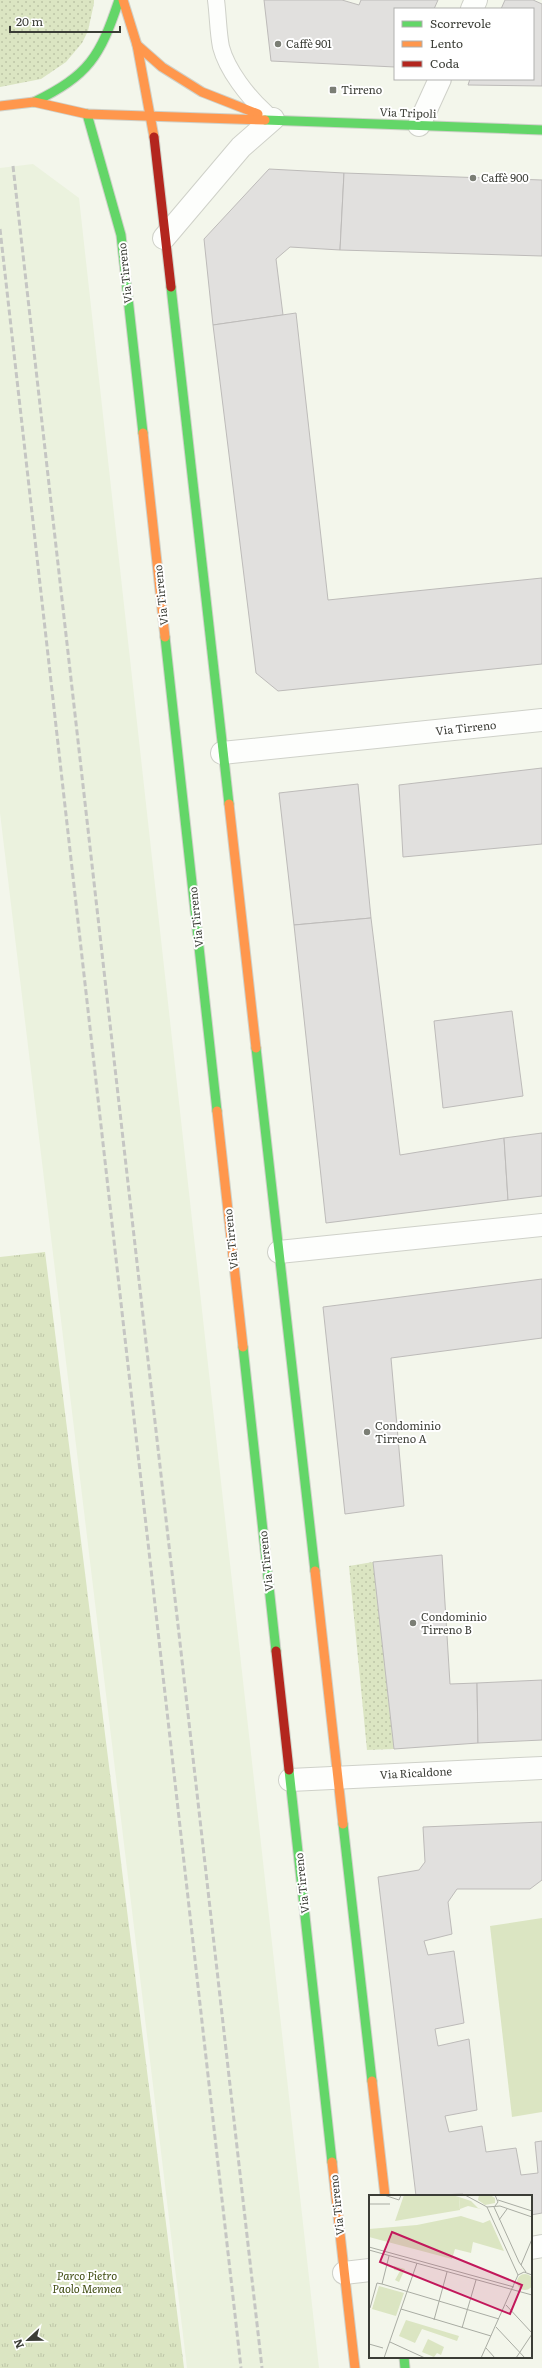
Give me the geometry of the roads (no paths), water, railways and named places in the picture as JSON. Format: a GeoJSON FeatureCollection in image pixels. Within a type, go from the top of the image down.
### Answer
{"type":"FeatureCollection","features":[{"type":"Feature","properties":{"kind":"street"},"geometry":{"type":"LineString","coordinates":[[0,106],[34,102],[56,91],[92,63],[107,32],[119,0]]}},
{"type":"Feature","properties":{"kind":"street"},"geometry":{"type":"LineString","coordinates":[[123,0],[137,45],[150,115],[157,164],[164,238],[385,2195]]}},
{"type":"Feature","properties":{"kind":"street","name":"Via Tripoli"},"geometry":{"type":"LineString","coordinates":[[137,45],[162,67],[202,92],[273,119]]}},
{"type":"Feature","properties":{"kind":"street"},"geometry":{"type":"LineString","coordinates":[[419,125],[440,80]]}},
{"type":"Feature","properties":{"kind":"street","name":"Via Tripoli"},"geometry":{"type":"LineString","coordinates":[[34,102],[87,114],[273,119],[542,130]]}},
{"type":"Feature","properties":{"kind":"street","name":"Via Tirreno"},"geometry":{"type":"LineString","coordinates":[[87,114],[121,236],[355,2368]]}},
{"type":"Feature","properties":{"kind":"street"},"geometry":{"type":"LineString","coordinates":[[164,238],[241,147],[273,119]]}},
{"type":"Feature","properties":{"kind":"street","name":"Via Tirreno"},"geometry":{"type":"LineString","coordinates":[[222,753],[542,720]]}},
{"type":"Feature","properties":{"kind":"street"},"geometry":{"type":"LineString","coordinates":[[279,1252],[542,1225]]}},
{"type":"Feature","properties":{"kind":"street","name":"Via Ricaldone"},"geometry":{"type":"LineString","coordinates":[[290,1780],[542,1768]]}},
{"type":"Feature","properties":{"kind":"street"},"geometry":{"type":"LineString","coordinates":[[532,2248],[542,2246]]}},
{"type":"Feature","properties":{"kind":"street"},"geometry":{"type":"LineString","coordinates":[[344,2273],[369,2270]]}},
{"type":"Feature","properties":{"kind":"street"},"geometry":{"type":"LineString","coordinates":[[404,2358],[405,2368]]}},
{"type":"Feature","properties":{"kind":"lane"},"geometry":{"type":"LineString","coordinates":[[216,0],[221,47],[239,84],[250,100],[273,119]]}},
{"type":"Feature","properties":{"kind":"railway"},"geometry":{"type":"LineString","coordinates":[[13,166],[262,2368]]}},
{"type":"Feature","properties":{"kind":"railway"},"geometry":{"type":"LineString","coordinates":[[0,229],[241,2368]]}},
{"type":"Feature","properties":{"kind":"place","name":"Caffè 901"},"geometry":{"type":"Point","coordinates":[278,44]}},
{"type":"Feature","properties":{"kind":"place","name":"Tirreno"},"geometry":{"type":"Point","coordinates":[333,90]}},
{"type":"Feature","properties":{"kind":"place","name":"Caffè 900"},"geometry":{"type":"Point","coordinates":[473,178]}},
{"type":"Feature","properties":{"kind":"place","name":"Condominio Tirreno A"},"geometry":{"type":"Point","coordinates":[367,1432]}},
{"type":"Feature","properties":{"kind":"place","name":"Condominio Tirreno B"},"geometry":{"type":"Point","coordinates":[413,1623]}},
{"type":"Feature","properties":{"kind":"park label","name":"Parco Pietro Paolo Mennea"},"geometry":{"type":"Point","coordinates":[87,2282]}}]}
